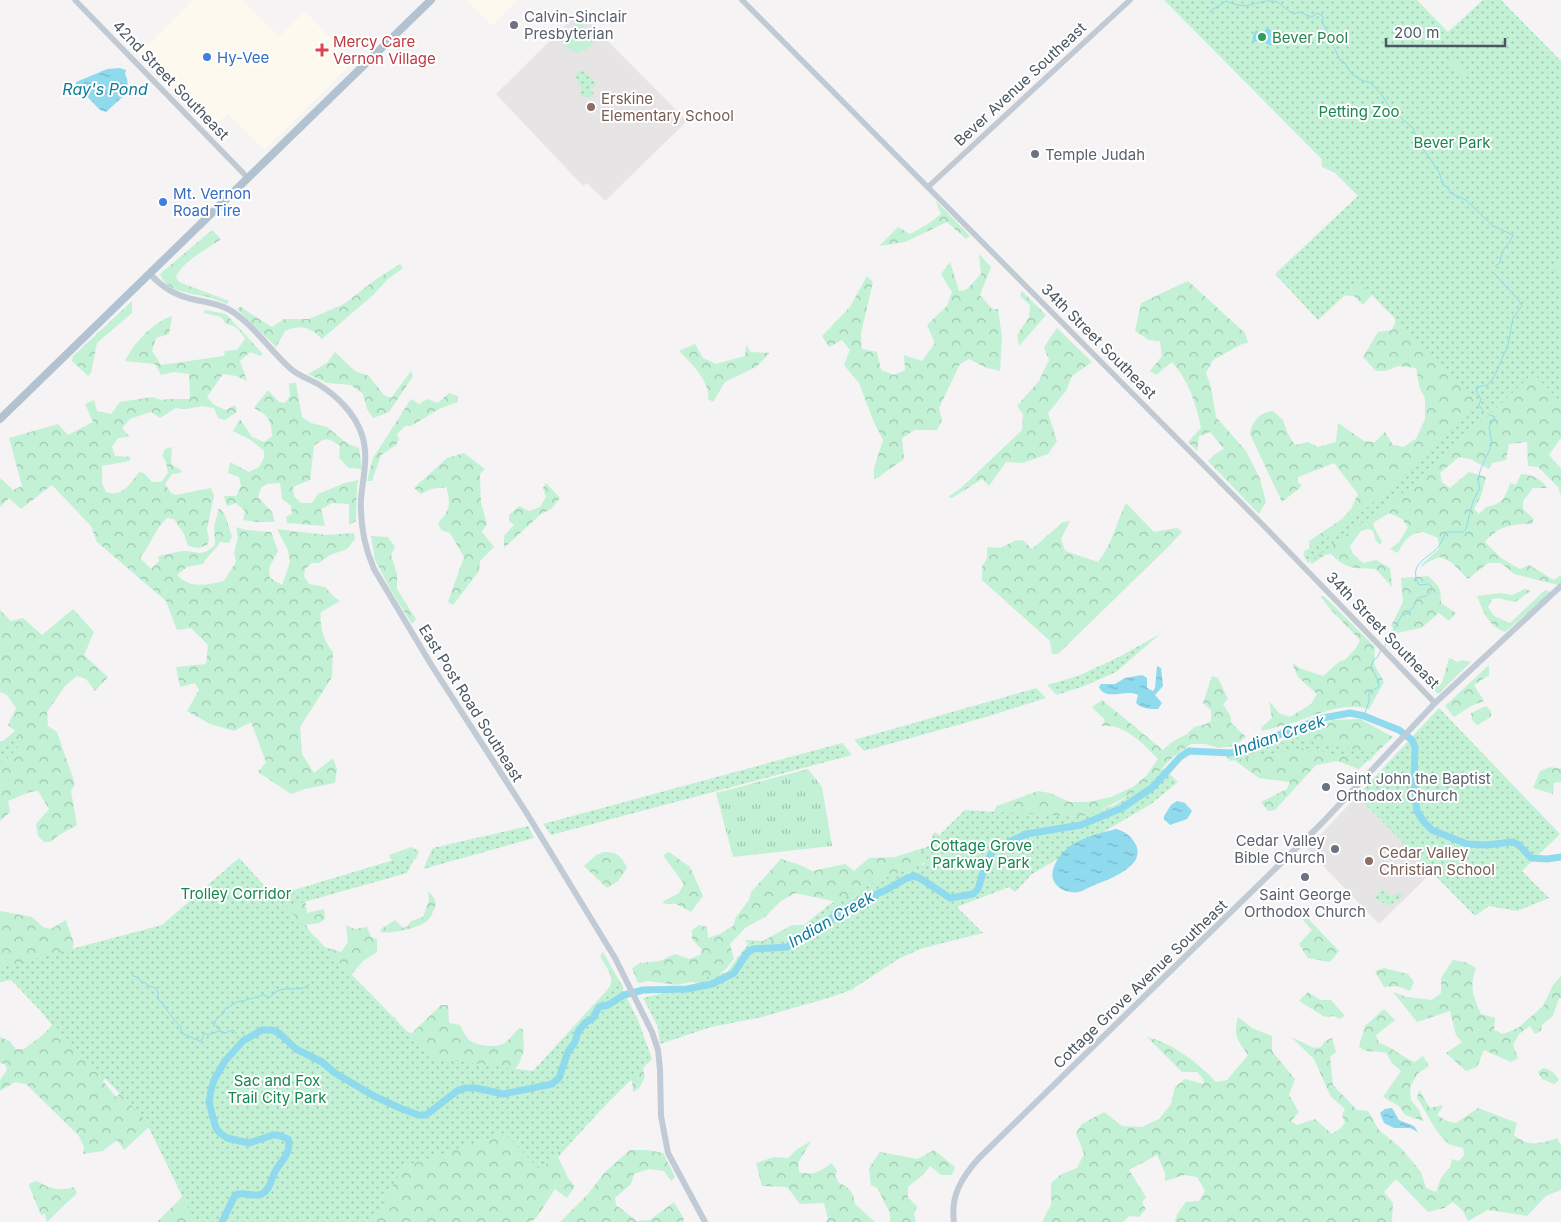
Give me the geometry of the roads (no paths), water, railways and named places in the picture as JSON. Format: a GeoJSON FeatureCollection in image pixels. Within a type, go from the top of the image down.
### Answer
{"type":"FeatureCollection","features":[{"type":"Feature","properties":{"kind":"main road"},"geometry":{"type":"LineString","coordinates":[[0,419],[431,0]]}},
{"type":"Feature","properties":{"kind":"main road","name":"East Post Road Southeast"},"geometry":{"type":"LineString","coordinates":[[150,274],[164,288],[173,293],[221,305],[237,314],[292,370],[332,394],[353,418],[362,434],[366,455],[361,497],[363,537],[377,576],[526,812],[609,948],[642,1012],[658,1050],[666,1146],[674,1166],[704,1222]]}},
{"type":"Feature","properties":{"kind":"main road","name":"Cottage Grove Avenue Southeast"},"geometry":{"type":"LineString","coordinates":[[954,1222],[954,1204],[958,1188],[966,1173],[979,1158],[1334,811],[1434,703],[1561,586]]}},
{"type":"Feature","properties":{"kind":"street","name":"42nd Street Southeast"},"geometry":{"type":"LineString","coordinates":[[75,0],[248,178]]}},
{"type":"Feature","properties":{"kind":"street","name":"34th Street Southeast"},"geometry":{"type":"LineString","coordinates":[[742,0],[1266,526],[1434,703]]}},
{"type":"Feature","properties":{"kind":"street","name":"Bever Avenue Southeast"},"geometry":{"type":"LineString","coordinates":[[928,188],[1130,0]]}},
{"type":"Feature","properties":{"kind":"water","name":"Bever Pool"},"geometry":{"type":"Polygon","coordinates":[[[1266,28],[1273,31],[1270,40],[1274,41],[1272,46],[1261,41],[1252,42],[1256,30],[1263,36],[1266,28]]]}},
{"type":"Feature","properties":{"kind":"water","name":"Ray's Pond"},"geometry":{"type":"Polygon","coordinates":[[[120,68],[126,70],[125,74],[129,91],[106,112],[100,110],[76,85],[76,82],[107,69],[120,68]]]}},
{"type":"Feature","properties":{"kind":"water"},"geometry":{"type":"Polygon","coordinates":[[[1157,666],[1161,668],[1163,686],[1155,695],[1162,703],[1158,709],[1138,705],[1136,703],[1138,695],[1133,693],[1106,694],[1099,687],[1101,684],[1115,684],[1125,678],[1142,675],[1147,678],[1147,688],[1153,691],[1155,688],[1157,666]]]}},
{"type":"Feature","properties":{"kind":"water"},"geometry":{"type":"Polygon","coordinates":[[[1177,801],[1185,803],[1192,811],[1187,819],[1170,825],[1164,819],[1164,816],[1171,805],[1177,801]]]}},
{"type":"Feature","properties":{"kind":"water"},"geometry":{"type":"Polygon","coordinates":[[[1116,829],[1128,835],[1136,845],[1137,854],[1128,868],[1110,879],[1080,892],[1068,892],[1054,882],[1052,876],[1055,863],[1064,851],[1081,840],[1116,829]]]}},
{"type":"Feature","properties":{"kind":"water"},"geometry":{"type":"Polygon","coordinates":[[[1392,1108],[1399,1120],[1414,1126],[1418,1132],[1410,1128],[1394,1128],[1384,1123],[1380,1113],[1385,1109],[1392,1108]]]}},
{"type":"Feature","properties":{"kind":"waterway"},"geometry":{"type":"LineString","coordinates":[[1209,12],[1226,1],[1245,6],[1274,1],[1294,14],[1299,12],[1312,17],[1317,13],[1323,16],[1322,21],[1340,60],[1344,62],[1352,74],[1361,80],[1371,83],[1392,110],[1413,128],[1419,143],[1439,172],[1443,185],[1448,187],[1450,193],[1466,200],[1493,226],[1513,235],[1503,251],[1500,263],[1495,266]]}},
{"type":"Feature","properties":{"kind":"waterway"},"geometry":{"type":"LineString","coordinates":[[1483,411],[1479,405],[1481,399],[1476,387],[1488,385],[1495,375],[1508,345],[1513,318],[1522,306],[1493,272]]}},
{"type":"Feature","properties":{"kind":"waterway"},"geometry":{"type":"LineString","coordinates":[[1384,648],[1402,615],[1410,612],[1417,599],[1429,594],[1431,590],[1432,587],[1429,584],[1419,585],[1416,577],[1418,565],[1437,548],[1446,532],[1463,532],[1466,529],[1473,501],[1480,488],[1480,472],[1491,446],[1489,427],[1495,417],[1488,414]]}},
{"type":"Feature","properties":{"kind":"waterway"},"geometry":{"type":"LineString","coordinates":[[1364,716],[1369,701],[1369,692],[1379,687],[1371,666],[1381,650]]}},
{"type":"Feature","properties":{"kind":"waterway","name":"Indian Creek"},"geometry":{"type":"LineString","coordinates":[[222,1222],[235,1195],[259,1195],[265,1192],[289,1148],[288,1139],[278,1135],[249,1143],[227,1138],[216,1128],[209,1102],[214,1080],[225,1061],[243,1041],[262,1030],[272,1030],[279,1033],[296,1049],[322,1062],[335,1073],[374,1096],[418,1115],[426,1115],[457,1091],[465,1088],[476,1088],[503,1094],[552,1084],[559,1078],[568,1052],[575,1042],[578,1032],[585,1023],[593,1018],[599,1007],[608,1005],[624,995],[643,990],[687,989],[712,984],[734,973],[747,953],[753,949],[787,947],[855,903],[886,890],[907,878],[915,876],[950,898],[973,894],[978,889],[992,852],[997,848],[1026,834],[1081,825],[1122,808],[1153,787],[1180,757],[1189,751],[1231,753],[1323,718],[1350,713],[1364,716],[1399,730],[1412,740],[1415,747],[1414,782],[1417,811],[1432,830],[1467,844],[1486,845],[1513,842],[1519,845],[1531,858],[1547,859],[1561,857]]}},
{"type":"Feature","properties":{"kind":"waterway"},"geometry":{"type":"LineString","coordinates":[[131,972],[142,983],[145,982],[147,985],[155,988],[158,992],[158,999],[181,1027],[181,1033],[200,1041],[204,1033],[208,1035],[219,1031],[225,1033],[233,1030],[236,1033]]}},
{"type":"Feature","properties":{"kind":"waterway"},"geometry":{"type":"LineString","coordinates":[[219,1031],[220,1028],[213,1026],[217,1018],[224,1013],[224,1010],[237,1002],[263,994],[269,998],[280,990],[302,988],[309,985]]}},
{"type":"Feature","properties":{"kind":"waterway","name":"Indian Creek"},"geometry":{"type":"LineString","coordinates":[[244,1034],[245,1040]]}},
{"type":"Feature","properties":{"kind":"place","name":"Calvin-Sinclair Presbyterian"},"geometry":{"type":"Point","coordinates":[514,25]}},
{"type":"Feature","properties":{"kind":"place","name":"Bever Pool"},"geometry":{"type":"Point","coordinates":[1262,37]}},
{"type":"Feature","properties":{"kind":"place","name":"Mercy Care Vernon Village"},"geometry":{"type":"Point","coordinates":[322,50]}},
{"type":"Feature","properties":{"kind":"place","name":"Hy-Vee"},"geometry":{"type":"Point","coordinates":[207,57]}},
{"type":"Feature","properties":{"kind":"place","name":"Erskine Elementary School"},"geometry":{"type":"Point","coordinates":[591,107]}},
{"type":"Feature","properties":{"kind":"place","name":"Temple Judah"},"geometry":{"type":"Point","coordinates":[1035,154]}},
{"type":"Feature","properties":{"kind":"place","name":"Mt. Vernon Road Tire"},"geometry":{"type":"Point","coordinates":[163,202]}},
{"type":"Feature","properties":{"kind":"place","name":"Saint John the Baptist Orthodox Church"},"geometry":{"type":"Point","coordinates":[1326,787]}},
{"type":"Feature","properties":{"kind":"place","name":"Cedar Valley Bible Church"},"geometry":{"type":"Point","coordinates":[1335,849]}},
{"type":"Feature","properties":{"kind":"place","name":"Cedar Valley Christian School"},"geometry":{"type":"Point","coordinates":[1369,861]}},
{"type":"Feature","properties":{"kind":"place","name":"Saint George Orthodox Church"},"geometry":{"type":"Point","coordinates":[1305,877]}},
{"type":"Feature","properties":{"kind":"park label","name":"Petting Zoo"},"geometry":{"type":"Point","coordinates":[1359,111]}},
{"type":"Feature","properties":{"kind":"park label","name":"Bever Park"},"geometry":{"type":"Point","coordinates":[1452,142]}},
{"type":"Feature","properties":{"kind":"park label","name":"Cottage Grove Parkway Park"},"geometry":{"type":"Point","coordinates":[981,854]}},
{"type":"Feature","properties":{"kind":"park label","name":"Trolley Corridor"},"geometry":{"type":"Point","coordinates":[236,893]}},
{"type":"Feature","properties":{"kind":"park label","name":"Sac and Fox Trail City Park"},"geometry":{"type":"Point","coordinates":[277,1088]}}]}
